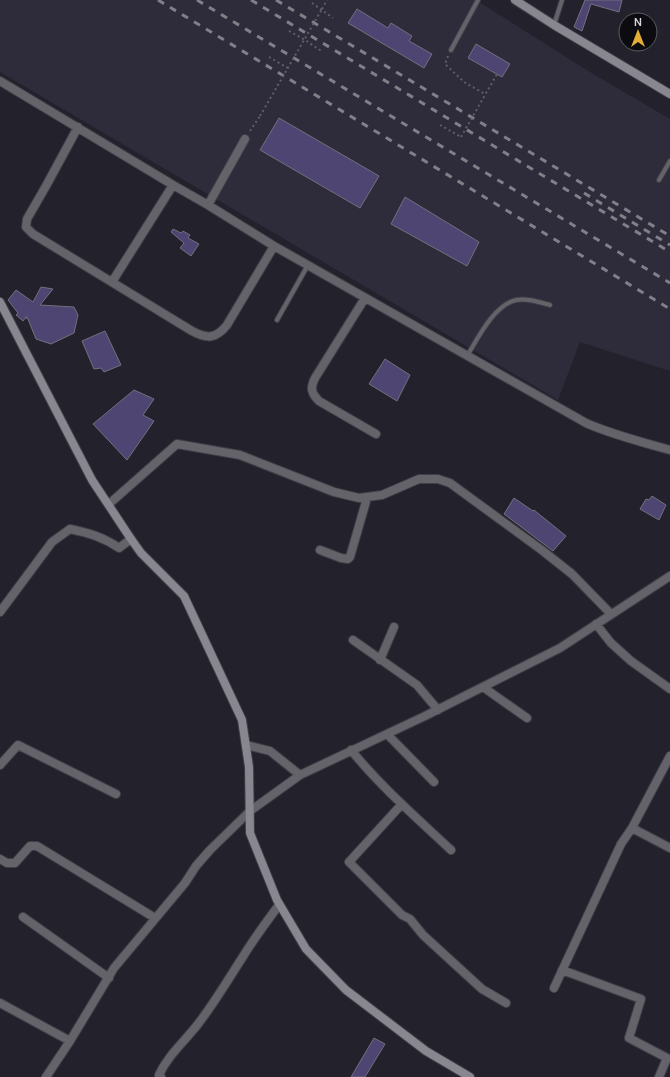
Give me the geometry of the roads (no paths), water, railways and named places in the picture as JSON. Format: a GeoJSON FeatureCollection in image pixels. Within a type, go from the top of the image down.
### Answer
{"type":"FeatureCollection","features":[{"type":"Feature","properties":{"kind":"main road"},"geometry":{"type":"LineString","coordinates":[[515,0],[670,94]]}},
{"type":"Feature","properties":{"kind":"main road"},"geometry":{"type":"LineString","coordinates":[[0,302],[92,480],[141,553],[184,596],[242,720],[250,767],[250,833],[279,904],[306,949],[346,990],[426,1051],[466,1076]]}},
{"type":"Feature","properties":{"kind":"street"},"geometry":{"type":"LineString","coordinates":[[0,81],[274,246],[586,423],[606,432],[670,450]]}},
{"type":"Feature","properties":{"kind":"street"},"geometry":{"type":"LineString","coordinates":[[78,127],[26,219],[26,227],[33,234],[112,282],[198,334],[210,336],[222,332],[274,246]]}},
{"type":"Feature","properties":{"kind":"street"},"geometry":{"type":"LineString","coordinates":[[208,205],[245,139]]}},
{"type":"Feature","properties":{"kind":"street"},"geometry":{"type":"LineString","coordinates":[[112,282],[173,185]]}},
{"type":"Feature","properties":{"kind":"street"},"geometry":{"type":"LineString","coordinates":[[365,298],[315,378],[311,390],[319,401],[376,434]]}},
{"type":"Feature","properties":{"kind":"street"},"geometry":{"type":"LineString","coordinates":[[109,504],[177,444],[240,455],[334,492],[359,498],[382,495],[419,479],[438,479],[450,483],[544,550],[572,574],[611,614]]}},
{"type":"Feature","properties":{"kind":"street"},"geometry":{"type":"LineString","coordinates":[[320,550],[341,558],[348,559],[350,557],[367,498]]}},
{"type":"Feature","properties":{"kind":"street"},"geometry":{"type":"LineString","coordinates":[[0,612],[52,542],[70,529],[89,533],[108,541],[119,548],[131,539]]}},
{"type":"Feature","properties":{"kind":"street"},"geometry":{"type":"LineString","coordinates":[[46,1077],[70,1041],[114,968],[180,889],[196,866],[210,850],[250,811],[300,775],[438,710],[560,648],[670,576]]}},
{"type":"Feature","properties":{"kind":"street"},"geometry":{"type":"LineString","coordinates":[[596,624],[611,643],[631,661],[670,689]]}},
{"type":"Feature","properties":{"kind":"street"},"geometry":{"type":"LineString","coordinates":[[380,660],[394,627]]}},
{"type":"Feature","properties":{"kind":"street"},"geometry":{"type":"LineString","coordinates":[[353,640],[417,685],[438,710]]}},
{"type":"Feature","properties":{"kind":"street"},"geometry":{"type":"LineString","coordinates":[[483,687],[527,718]]}},
{"type":"Feature","properties":{"kind":"street"},"geometry":{"type":"LineString","coordinates":[[387,734],[434,782]]}},
{"type":"Feature","properties":{"kind":"street"},"geometry":{"type":"LineString","coordinates":[[0,765],[18,745],[116,794]]}},
{"type":"Feature","properties":{"kind":"street"},"geometry":{"type":"LineString","coordinates":[[246,745],[270,751],[300,775]]}},
{"type":"Feature","properties":{"kind":"street"},"geometry":{"type":"LineString","coordinates":[[351,750],[365,767],[451,850]]}},
{"type":"Feature","properties":{"kind":"street"},"geometry":{"type":"LineString","coordinates":[[554,988],[621,844],[632,828],[670,756]]}},
{"type":"Feature","properties":{"kind":"street"},"geometry":{"type":"LineString","coordinates":[[402,804],[349,862],[402,915],[410,919],[423,934],[482,989],[506,1003]]}},
{"type":"Feature","properties":{"kind":"street"},"geometry":{"type":"LineString","coordinates":[[632,828],[670,848]]}},
{"type":"Feature","properties":{"kind":"street"},"geometry":{"type":"LineString","coordinates":[[0,859],[7,863],[15,863],[30,846],[37,846],[155,918]]}},
{"type":"Feature","properties":{"kind":"street"},"geometry":{"type":"LineString","coordinates":[[161,1077],[159,1075],[162,1068],[202,1018],[279,904]]}},
{"type":"Feature","properties":{"kind":"street"},"geometry":{"type":"LineString","coordinates":[[23,917],[109,978]]}},
{"type":"Feature","properties":{"kind":"street"},"geometry":{"type":"LineString","coordinates":[[562,970],[641,999],[629,1038],[667,1058],[659,1077]]}},
{"type":"Feature","properties":{"kind":"street"},"geometry":{"type":"LineString","coordinates":[[0,1003],[70,1041]]}},
{"type":"Feature","properties":{"kind":"lane"},"geometry":{"type":"LineString","coordinates":[[451,50],[478,0]]}},
{"type":"Feature","properties":{"kind":"lane"},"geometry":{"type":"LineString","coordinates":[[554,25],[562,0]]}},
{"type":"Feature","properties":{"kind":"lane"},"geometry":{"type":"LineString","coordinates":[[659,180],[670,161]]}},
{"type":"Feature","properties":{"kind":"lane"},"geometry":{"type":"LineString","coordinates":[[277,320],[308,265]]}},
{"type":"Feature","properties":{"kind":"lane"},"geometry":{"type":"LineString","coordinates":[[467,356],[489,322],[499,310],[507,304],[516,300],[527,300],[550,305]]}},
{"type":"Feature","properties":{"kind":"railway"},"geometry":{"type":"LineString","coordinates":[[158,0],[670,309]]}},
{"type":"Feature","properties":{"kind":"railway"},"geometry":{"type":"LineString","coordinates":[[197,0],[670,283]]}},
{"type":"Feature","properties":{"kind":"railway"},"geometry":{"type":"LineString","coordinates":[[251,0],[670,252]]}},
{"type":"Feature","properties":{"kind":"railway"},"geometry":{"type":"LineString","coordinates":[[276,0],[670,236]]}},
{"type":"Feature","properties":{"kind":"railway"},"geometry":{"type":"LineString","coordinates":[[584,193],[670,245]]}}]}
